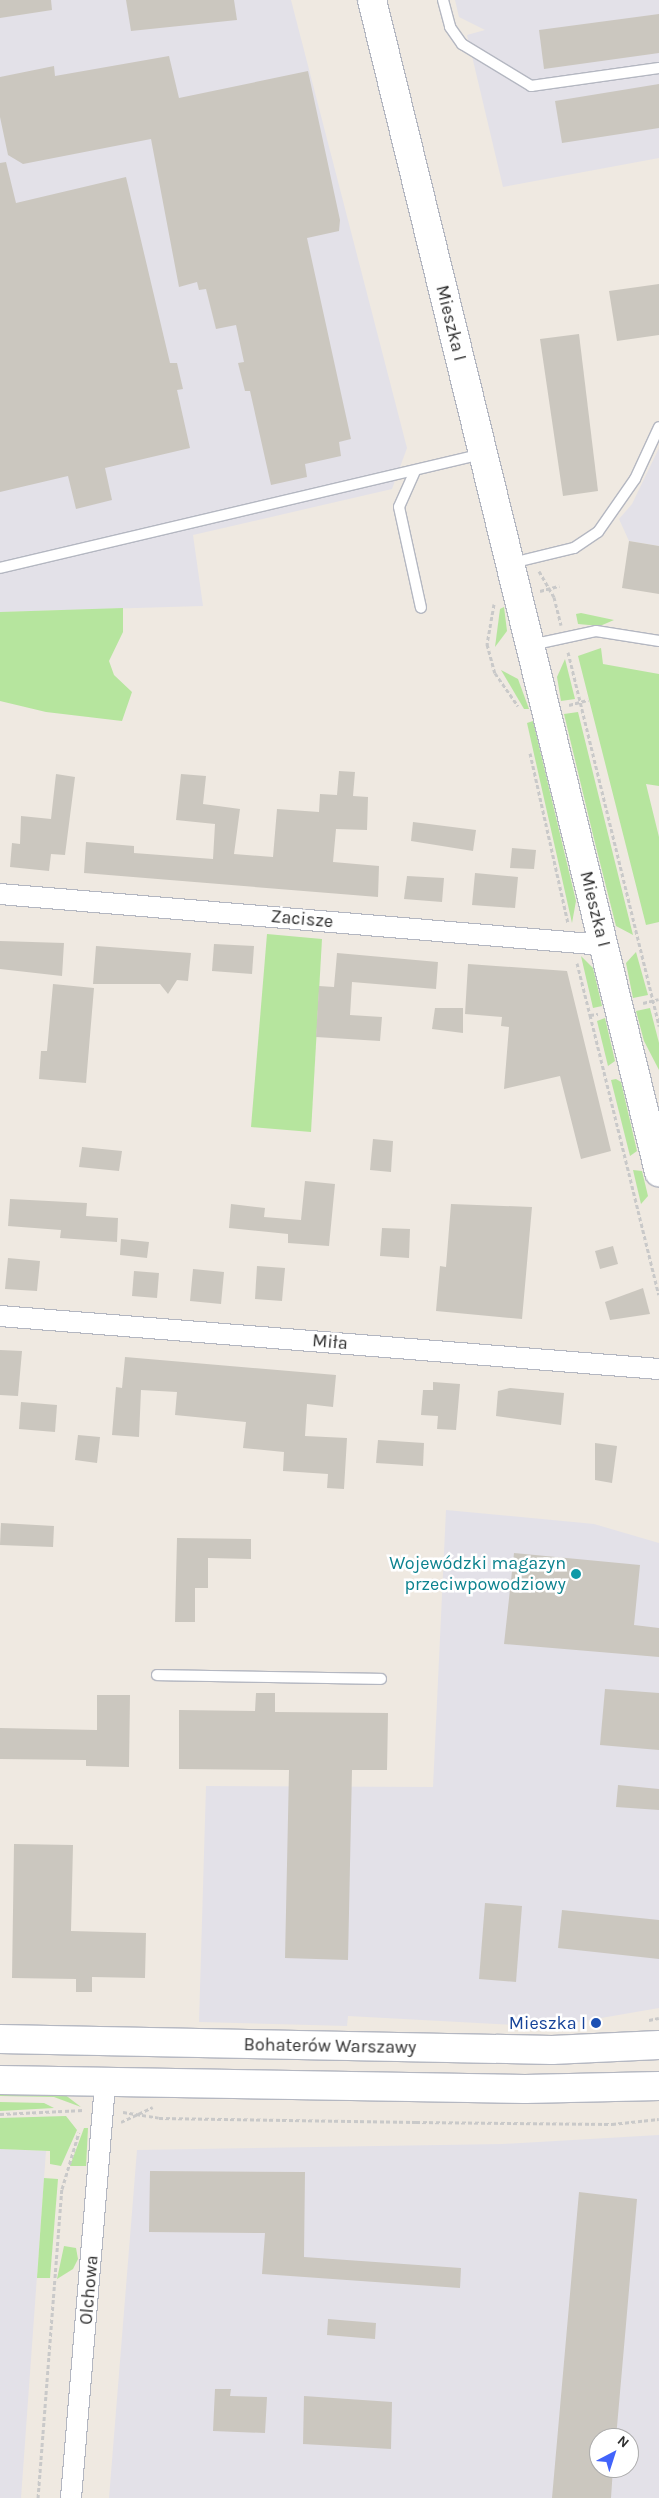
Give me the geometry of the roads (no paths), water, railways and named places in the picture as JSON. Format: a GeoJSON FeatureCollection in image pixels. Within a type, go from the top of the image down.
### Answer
{"type":"FeatureCollection","features":[{"type":"Feature","properties":{"kind":"street","name":"Mieszka I"},"geometry":{"type":"LineString","coordinates":[[372,2],[659,1172]]}},
{"type":"Feature","properties":{"kind":"street","name":"Zacisze"},"geometry":{"type":"LineString","coordinates":[[0,894],[604,945]]}},
{"type":"Feature","properties":{"kind":"street","name":"Miła"},"geometry":{"type":"LineString","coordinates":[[0,1316],[659,1369]]}},
{"type":"Feature","properties":{"kind":"street","name":"Bohaterów Warszawy"},"geometry":{"type":"LineString","coordinates":[[0,2040],[552,2050],[659,2046]]}},
{"type":"Feature","properties":{"kind":"street"},"geometry":{"type":"LineString","coordinates":[[0,2080],[525,2089],[659,2086]]}},
{"type":"Feature","properties":{"kind":"street","name":"Olchowa"},"geometry":{"type":"LineString","coordinates":[[71,2498],[104,2115],[105,2082]]}},
{"type":"Feature","properties":{"kind":"lane"},"geometry":{"type":"LineString","coordinates":[[443,0],[450,27],[462,44],[531,86],[659,68]]}},
{"type":"Feature","properties":{"kind":"lane"},"geometry":{"type":"LineString","coordinates":[[511,564],[574,548],[598,532],[635,479],[659,427]]}},
{"type":"Feature","properties":{"kind":"lane"},"geometry":{"type":"LineString","coordinates":[[0,568],[416,471],[484,453]]}},
{"type":"Feature","properties":{"kind":"lane"},"geometry":{"type":"LineString","coordinates":[[416,471],[399,507],[421,608]]}},
{"type":"Feature","properties":{"kind":"lane"},"geometry":{"type":"LineString","coordinates":[[531,645],[596,631],[659,641]]}},
{"type":"Feature","properties":{"kind":"lane"},"geometry":{"type":"LineString","coordinates":[[157,1675],[381,1679]]}},
{"type":"Feature","properties":{"kind":"place","name":"Wojewódzki magazyn przeciwpowodziowy"},"geometry":{"type":"Point","coordinates":[576,1574]}},
{"type":"Feature","properties":{"kind":"place","name":"Mieszka I"},"geometry":{"type":"Point","coordinates":[596,2023]}}]}
